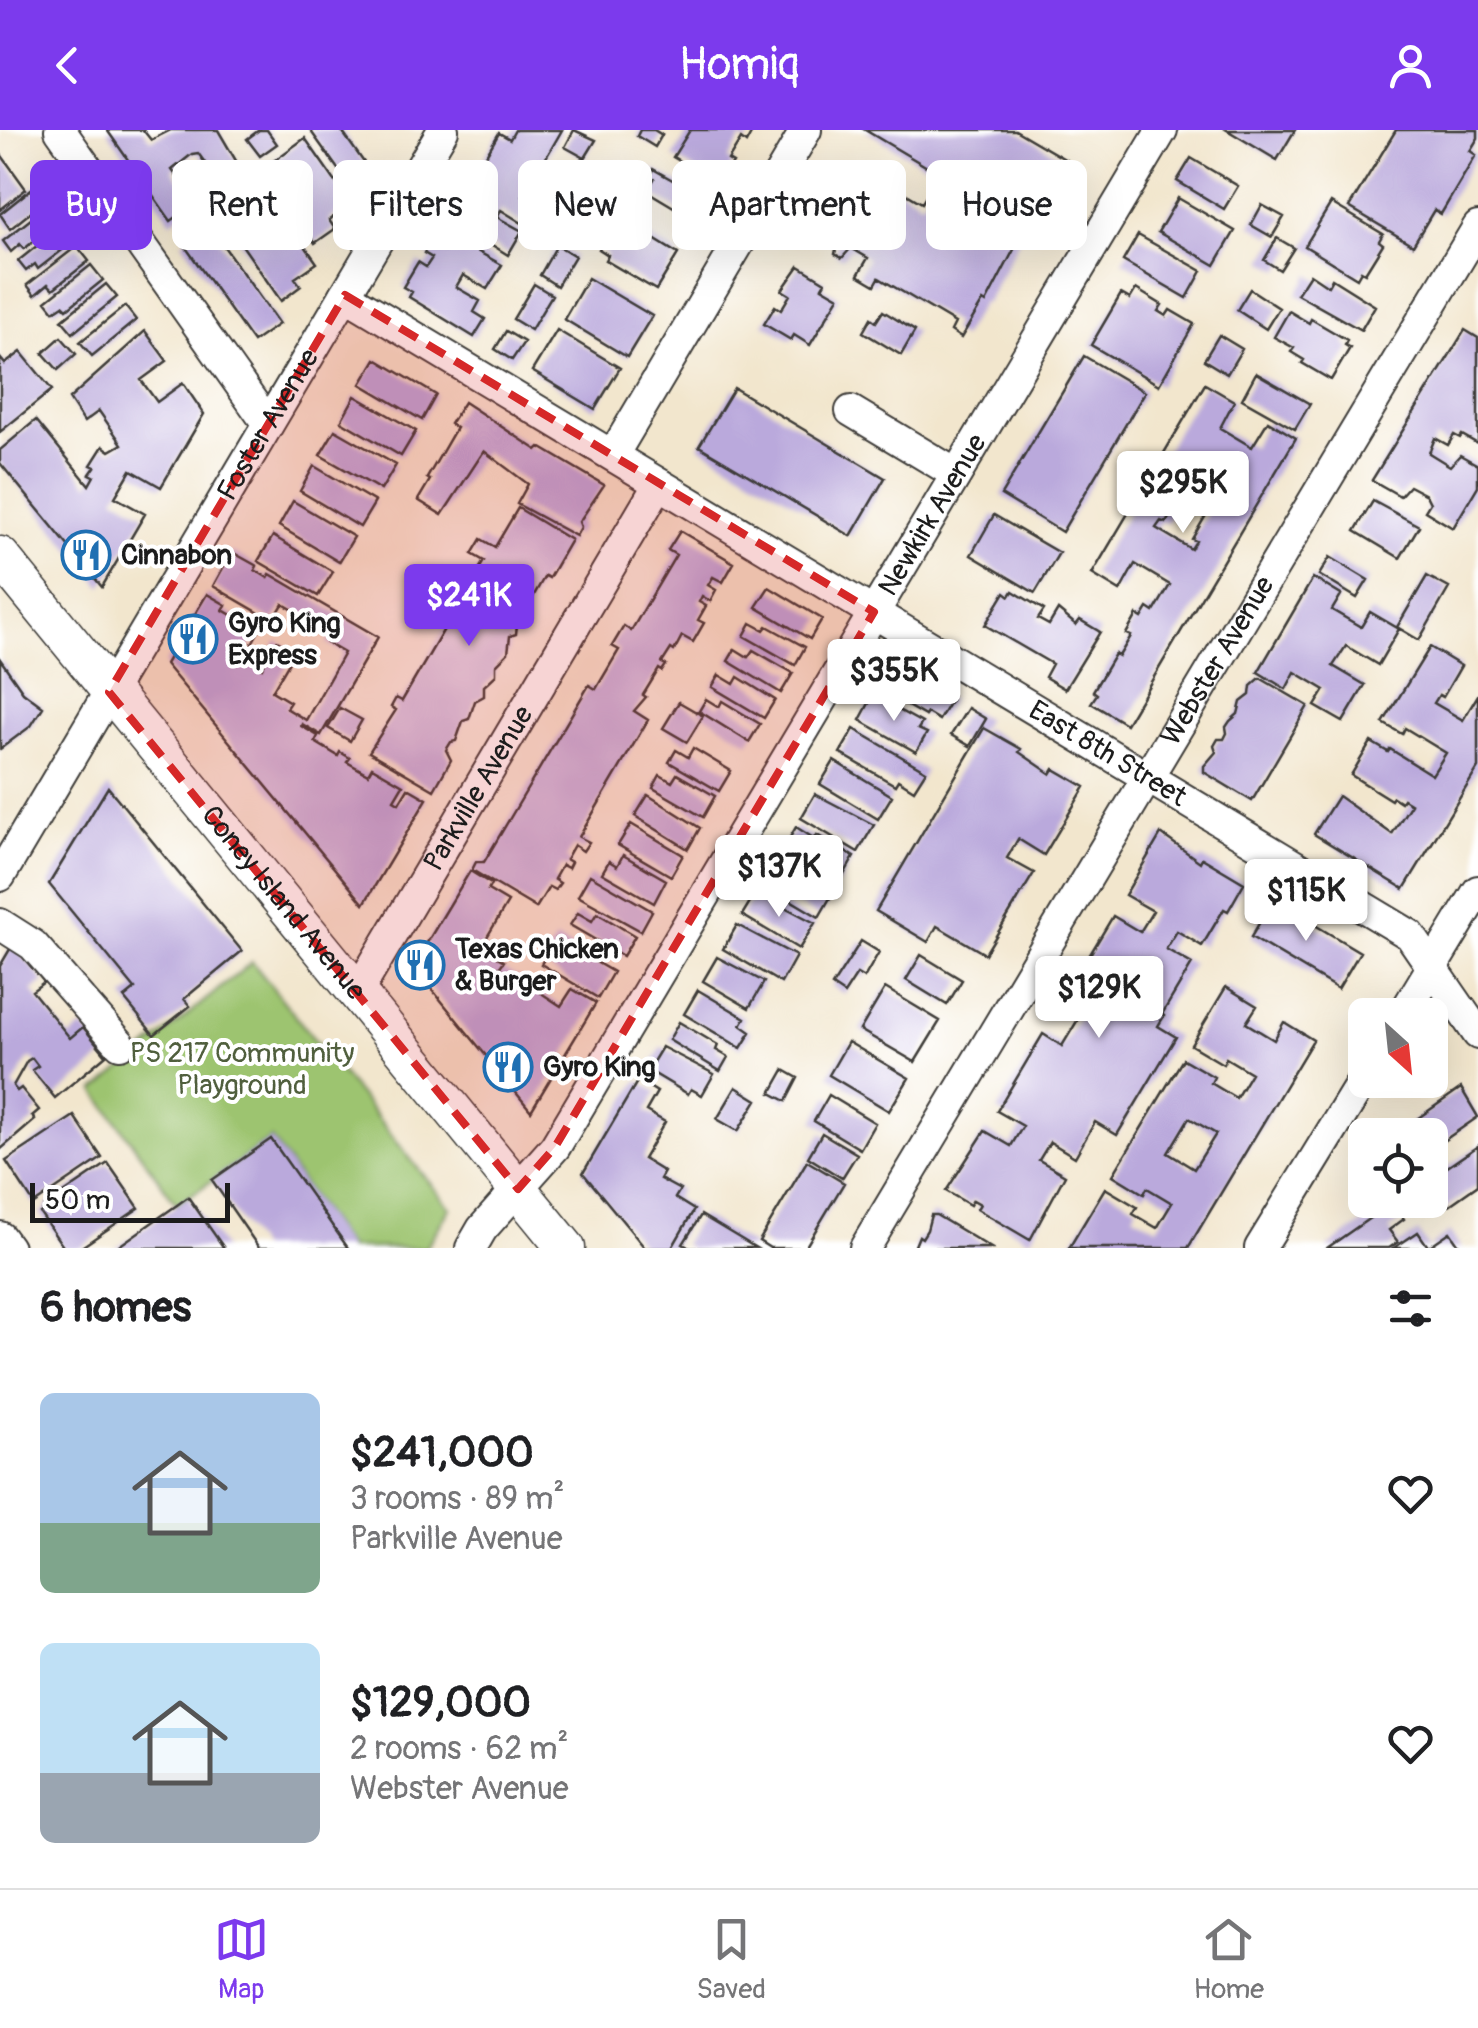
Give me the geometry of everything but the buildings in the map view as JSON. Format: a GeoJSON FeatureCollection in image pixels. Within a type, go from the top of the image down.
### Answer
{"type":"FeatureCollection","features":[{"type":"Feature","properties":{"kind":"main road","name":"Coney Island Avenue"},"geometry":{"type":"LineString","coordinates":[[4,569],[566,1248]]}},
{"type":"Feature","properties":{"kind":"street"},"geometry":{"type":"LineString","coordinates":[[60,130],[268,424]]}},
{"type":"Feature","properties":{"kind":"street","name":"Foster Avenue"},"geometry":{"type":"LineString","coordinates":[[2,868],[442,130]]}},
{"type":"Feature","properties":{"kind":"street"},"geometry":{"type":"LineString","coordinates":[[614,456],[806,130]]}},
{"type":"Feature","properties":{"kind":"street","name":"Newkirk Avenue"},"geometry":{"type":"LineString","coordinates":[[470,1248],[482,1228],[555,1147],[1162,130]]}},
{"type":"Feature","properties":{"kind":"street","name":"Webster Avenue"},"geometry":{"type":"LineString","coordinates":[[864,1248],[1478,228]]}},
{"type":"Feature","properties":{"kind":"street","name":"East 8th Street"},"geometry":{"type":"LineString","coordinates":[[345,295],[1410,935],[1478,1034]]}},
{"type":"Feature","properties":{"kind":"street"},"geometry":{"type":"LineString","coordinates":[[852,411],[956,474]]}},
{"type":"Feature","properties":{"kind":"street","name":"Parkville Avenue"},"geometry":{"type":"LineString","coordinates":[[357,992],[660,484]]}},
{"type":"Feature","properties":{"kind":"street"},"geometry":{"type":"LineString","coordinates":[[1413,998],[1478,891]]}},
{"type":"Feature","properties":{"kind":"street"},"geometry":{"type":"LineString","coordinates":[[0,924],[34,945],[120,1044]]}},
{"type":"Feature","properties":{"kind":"street"},"geometry":{"type":"LineString","coordinates":[[1260,1248],[1352,1098]]}},
{"type":"Feature","properties":{"kind":"street"},"geometry":{"type":"LineString","coordinates":[[0,1237],[8,1248]]}},
{"type":"Feature","properties":{"kind":"highlighted area"},"geometry":{"type":"Polygon","coordinates":[[[345,295],[874,612],[555,1147],[518,1189],[109,692],[345,295]]]}},
{"type":"Feature","properties":{"kind":"green space","name":"PS 217 Community Playground"},"geometry":{"type":"Polygon","coordinates":[[[252,962],[450,1208],[426,1248],[348,1248],[271,1139],[177,1205],[95,1091],[252,962]]]}},
{"type":"Feature","properties":{"kind":"place","name":"Cinnabon"},"geometry":{"type":"Point","coordinates":[86,555]}},
{"type":"Feature","properties":{"kind":"place","name":"Gyro King Express"},"geometry":{"type":"Point","coordinates":[193,639]}},
{"type":"Feature","properties":{"kind":"place","name":"Texas Chicken & Burger"},"geometry":{"type":"Point","coordinates":[420,965]}},
{"type":"Feature","properties":{"kind":"place","name":"Gyro King"},"geometry":{"type":"Point","coordinates":[508,1067]}}]}
